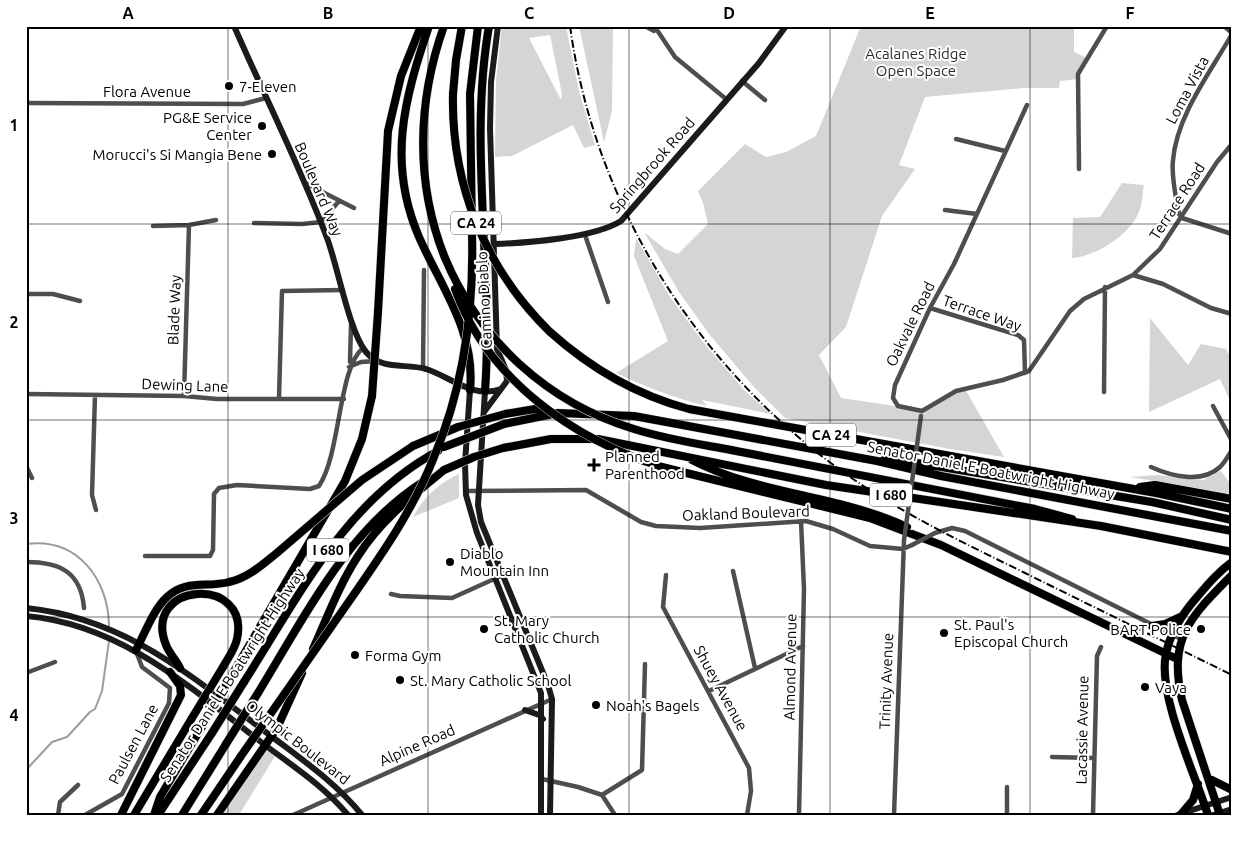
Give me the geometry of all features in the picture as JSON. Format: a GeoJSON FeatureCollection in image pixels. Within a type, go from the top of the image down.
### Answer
{"type":"FeatureCollection","features":[{"type":"Feature","properties":{"kind":"highway"},"geometry":{"type":"LineString","coordinates":[[154,815],[160,797],[345,481],[362,439],[372,396],[388,131],[401,76],[421,26]]}},
{"type":"Feature","properties":{"kind":"highway"},"geometry":{"type":"LineString","coordinates":[[429,26],[406,102],[401,135],[402,165],[407,199],[416,227],[465,333],[471,360],[470,390]]}},
{"type":"Feature","properties":{"kind":"highway"},"geometry":{"type":"LineString","coordinates":[[444,26],[427,90],[422,135],[424,171],[430,214],[457,296],[477,331],[498,360],[524,390],[584,435],[606,447],[662,468],[761,493],[849,512],[941,545]]}},
{"type":"Feature","properties":{"kind":"highway","name":"CA 24"},"geometry":{"type":"LineString","coordinates":[[462,26],[453,94],[457,158],[474,220],[504,278],[523,303],[549,331],[581,358],[615,380],[646,395],[689,409],[1133,488],[1232,509]]}},
{"type":"Feature","properties":{"kind":"highway"},"geometry":{"type":"LineString","coordinates":[[201,815],[405,518],[428,472],[450,413],[463,362],[471,299],[470,94],[478,26]]}},
{"type":"Feature","properties":{"kind":"highway"},"geometry":{"type":"LineString","coordinates":[[485,391],[487,334],[481,120],[483,69],[488,26]]}},
{"type":"Feature","properties":{"kind":"highway"},"geometry":{"type":"LineString","coordinates":[[445,258],[466,299],[492,336],[521,366],[553,391],[583,409],[620,425],[652,434],[731,450],[1035,509],[1101,526]]}},
{"type":"Feature","properties":{"kind":"highway"},"geometry":{"type":"LineString","coordinates":[[136,650],[159,606],[174,591],[192,584],[218,584],[235,580],[251,573],[362,480],[413,446],[458,427],[505,414],[535,409],[558,413]]}},
{"type":"Feature","properties":{"kind":"highway","name":"Senator Daniel E Boatwright Highway"},"geometry":{"type":"LineString","coordinates":[[158,815],[325,555],[345,527],[386,486],[413,466],[444,447],[504,424],[558,413],[634,416],[877,461],[941,476],[1232,532]]}},
{"type":"Feature","properties":{"kind":"highway","name":"Senator Daniel E Boatwright Highway"},"geometry":{"type":"LineString","coordinates":[[182,815],[332,573],[356,540],[376,518],[402,496],[444,470],[474,457],[503,448],[539,440],[586,439],[639,446],[843,488],[1101,526],[1228,551]]}},
{"type":"Feature","properties":{"kind":"highway"},"geometry":{"type":"LineString","coordinates":[[682,455],[707,468],[878,515],[910,528],[941,545],[1177,659]]}},
{"type":"Feature","properties":{"kind":"highway"},"geometry":{"type":"LineString","coordinates":[[877,461],[899,460],[1041,483],[1169,506],[1232,520]]}},
{"type":"Feature","properties":{"kind":"highway"},"geometry":{"type":"LineString","coordinates":[[217,815],[271,737],[358,556],[395,511],[444,470]]}},
{"type":"Feature","properties":{"kind":"highway"},"geometry":{"type":"LineString","coordinates":[[1133,488],[1155,485],[1232,499]]}},
{"type":"Feature","properties":{"kind":"highway"},"geometry":{"type":"LineString","coordinates":[[1208,815],[1169,702],[1165,679],[1166,653],[1182,616],[1210,582],[1232,562]]}},
{"type":"Feature","properties":{"kind":"highway"},"geometry":{"type":"LineString","coordinates":[[1218,814],[1216,802],[1182,700],[1178,681],[1177,659],[1181,639],[1200,608],[1232,575]]}},
{"type":"Feature","properties":{"kind":"highway"},"geometry":{"type":"LineString","coordinates":[[134,815],[223,667],[237,639],[238,626],[235,615],[223,600],[200,592],[178,600],[167,612],[162,629],[166,646],[180,668]]}},
{"type":"Feature","properties":{"kind":"highway"},"geometry":{"type":"LineString","coordinates":[[1152,626],[1165,624],[1182,616]]}},
{"type":"Feature","properties":{"kind":"highway"},"geometry":{"type":"LineString","coordinates":[[121,815],[181,695],[180,686],[170,672]]}},
{"type":"Feature","properties":{"kind":"highway"},"geometry":{"type":"LineString","coordinates":[[1208,778],[1232,790]]}},
{"type":"Feature","properties":{"kind":"highway"},"geometry":{"type":"LineString","coordinates":[[1180,814],[1192,800],[1198,784]]}},
{"type":"Feature","properties":{"kind":"main road","name":"Boulevard Way"},"geometry":{"type":"LineString","coordinates":[[234,26],[321,222],[363,348],[377,361],[391,366],[423,368],[470,390]]}},
{"type":"Feature","properties":{"kind":"main road","name":"Camino Diablo"},"geometry":{"type":"LineString","coordinates":[[498,26],[490,105],[497,349],[508,375],[505,385],[501,389]]}},
{"type":"Feature","properties":{"kind":"main road","name":"Springbrook Road"},"geometry":{"type":"LineString","coordinates":[[494,244],[586,235],[607,229],[627,216],[742,81],[786,26]]}},
{"type":"Feature","properties":{"kind":"main road"},"geometry":{"type":"LineString","coordinates":[[501,389],[470,390],[466,491],[477,533],[534,671],[543,702],[541,815]]}},
{"type":"Feature","properties":{"kind":"main road"},"geometry":{"type":"LineString","coordinates":[[483,414],[501,389]]}},
{"type":"Feature","properties":{"kind":"main road"},"geometry":{"type":"LineString","coordinates":[[485,391],[477,490],[481,522],[552,699],[550,815]]}},
{"type":"Feature","properties":{"kind":"main road","name":"Olympic Boulevard"},"geometry":{"type":"LineString","coordinates":[[26,608],[47,610],[92,622],[140,642],[180,668],[343,792],[362,815]]}},
{"type":"Feature","properties":{"kind":"main road","name":"Olympic Boulevard"},"geometry":{"type":"LineString","coordinates":[[26,616],[48,618],[90,630],[136,650],[170,672],[291,763],[332,797],[348,815]]}},
{"type":"Feature","properties":{"kind":"main road"},"geometry":{"type":"LineString","coordinates":[[524,710],[539,715],[543,719]]}},
{"type":"Feature","properties":{"kind":"main road"},"geometry":{"type":"LineString","coordinates":[[1180,814],[1232,797]]}},
{"type":"Feature","properties":{"kind":"main road"},"geometry":{"type":"LineString","coordinates":[[1218,814],[1232,809]]}},
{"type":"Feature","properties":{"kind":"street"},"geometry":{"type":"LineString","coordinates":[[645,26],[652,31],[658,28],[675,57],[726,99]]}},
{"type":"Feature","properties":{"kind":"street"},"geometry":{"type":"LineString","coordinates":[[1078,169],[1078,74],[1089,59],[1107,26]]}},
{"type":"Feature","properties":{"kind":"street"},"geometry":{"type":"LineString","coordinates":[[1224,26],[1232,33]]}},
{"type":"Feature","properties":{"kind":"street","name":"Loma Vista"},"geometry":{"type":"LineString","coordinates":[[1182,218],[1178,214],[1173,161],[1178,133],[1232,33]]}},
{"type":"Feature","properties":{"kind":"street"},"geometry":{"type":"LineString","coordinates":[[742,81],[764,100]]}},
{"type":"Feature","properties":{"kind":"street","name":"Flora Avenue"},"geometry":{"type":"LineString","coordinates":[[26,103],[242,104],[266,98]]}},
{"type":"Feature","properties":{"kind":"street","name":"Oakvale Road"},"geometry":{"type":"LineString","coordinates":[[922,410],[898,406],[893,398],[893,392],[930,308],[954,264],[1028,105]]}},
{"type":"Feature","properties":{"kind":"street"},"geometry":{"type":"LineString","coordinates":[[956,139],[1005,151]]}},
{"type":"Feature","properties":{"kind":"street","name":"Terrace Road"},"geometry":{"type":"LineString","coordinates":[[1025,373],[1034,366],[1070,310],[1084,299],[1105,287],[1133,275],[1160,249],[1217,162],[1232,144]]}},
{"type":"Feature","properties":{"kind":"street"},"geometry":{"type":"LineString","coordinates":[[305,183],[354,208]]}},
{"type":"Feature","properties":{"kind":"street"},"geometry":{"type":"LineString","coordinates":[[254,223],[302,224],[321,222],[338,201]]}},
{"type":"Feature","properties":{"kind":"street"},"geometry":{"type":"LineString","coordinates":[[945,210],[977,214]]}},
{"type":"Feature","properties":{"kind":"street"},"geometry":{"type":"LineString","coordinates":[[1182,218],[1232,234]]}},
{"type":"Feature","properties":{"kind":"street"},"geometry":{"type":"LineString","coordinates":[[153,226],[189,225],[216,220]]}},
{"type":"Feature","properties":{"kind":"street","name":"Blade Way"},"geometry":{"type":"LineString","coordinates":[[184,396],[189,225]]}},
{"type":"Feature","properties":{"kind":"street"},"geometry":{"type":"LineString","coordinates":[[586,235],[608,302]]}},
{"type":"Feature","properties":{"kind":"street"},"geometry":{"type":"LineString","coordinates":[[423,368],[424,270]]}},
{"type":"Feature","properties":{"kind":"street"},"geometry":{"type":"LineString","coordinates":[[1133,275],[1163,284],[1211,308],[1232,314]]}},
{"type":"Feature","properties":{"kind":"street"},"geometry":{"type":"LineString","coordinates":[[1104,392],[1105,287]]}},
{"type":"Feature","properties":{"kind":"street"},"geometry":{"type":"LineString","coordinates":[[280,398],[282,291],[343,290]]}},
{"type":"Feature","properties":{"kind":"street"},"geometry":{"type":"LineString","coordinates":[[26,294],[53,294],[80,301]]}},
{"type":"Feature","properties":{"kind":"street","name":"Terrace Way"},"geometry":{"type":"LineString","coordinates":[[930,308],[1018,335],[1024,340],[1025,373]]}},
{"type":"Feature","properties":{"kind":"street"},"geometry":{"type":"LineString","coordinates":[[145,556],[206,558],[213,553],[214,494],[216,489],[237,485],[310,489],[319,486],[322,482],[337,432],[344,399],[349,367],[352,318]]}},
{"type":"Feature","properties":{"kind":"street"},"geometry":{"type":"LineString","coordinates":[[349,367],[355,356],[363,348]]}},
{"type":"Feature","properties":{"kind":"street","name":"Boulevard Way"},"geometry":{"type":"LineString","coordinates":[[349,367],[360,362],[377,361]]}},
{"type":"Feature","properties":{"kind":"street"},"geometry":{"type":"LineString","coordinates":[[903,549],[922,410],[956,391],[1025,373]]}},
{"type":"Feature","properties":{"kind":"street","name":"Dewing Lane"},"geometry":{"type":"LineString","coordinates":[[26,394],[184,396],[217,399],[344,399]]}},
{"type":"Feature","properties":{"kind":"street"},"geometry":{"type":"LineString","coordinates":[[95,395],[92,495],[96,510]]}},
{"type":"Feature","properties":{"kind":"street"},"geometry":{"type":"LineString","coordinates":[[1213,406],[1232,442]]}},
{"type":"Feature","properties":{"kind":"street"},"geometry":{"type":"LineString","coordinates":[[1151,467],[1174,474],[1203,477],[1220,467],[1232,450]]}},
{"type":"Feature","properties":{"kind":"street"},"geometry":{"type":"LineString","coordinates":[[26,466],[32,478]]}},
{"type":"Feature","properties":{"kind":"street","name":"Oakland Boulevard"},"geometry":{"type":"LineString","coordinates":[[466,491],[589,490],[641,522],[656,526],[700,528],[801,521],[826,526],[862,544],[903,549],[935,533],[952,528],[965,531],[1181,639]]}},
{"type":"Feature","properties":{"kind":"street","name":"Almond Avenue"},"geometry":{"type":"LineString","coordinates":[[799,815],[804,579],[801,521]]}},
{"type":"Feature","properties":{"kind":"street","name":"Trinity Avenue"},"geometry":{"type":"LineString","coordinates":[[894,815],[903,549]]}},
{"type":"Feature","properties":{"kind":"street"},"geometry":{"type":"LineString","coordinates":[[26,562],[46,562],[68,572],[80,585],[84,608]]}},
{"type":"Feature","properties":{"kind":"street"},"geometry":{"type":"LineString","coordinates":[[733,571],[755,668]]}},
{"type":"Feature","properties":{"kind":"street"},"geometry":{"type":"LineString","coordinates":[[391,594],[452,598],[503,575]]}},
{"type":"Feature","properties":{"kind":"street","name":"Shuey Avenue"},"geometry":{"type":"LineString","coordinates":[[666,575],[663,607],[748,768],[751,791],[747,815]]}},
{"type":"Feature","properties":{"kind":"street"},"geometry":{"type":"LineString","coordinates":[[708,690],[803,646]]}},
{"type":"Feature","properties":{"kind":"street","name":"Lacassie Avenue"},"geometry":{"type":"LineString","coordinates":[[1093,815],[1097,656],[1100,647]]}},
{"type":"Feature","properties":{"kind":"street","name":"Paulsen Lane"},"geometry":{"type":"LineString","coordinates":[[85,815],[122,794],[171,698],[170,688],[142,667],[136,650]]}},
{"type":"Feature","properties":{"kind":"street"},"geometry":{"type":"LineString","coordinates":[[26,673],[55,662]]}},
{"type":"Feature","properties":{"kind":"street"},"geometry":{"type":"LineString","coordinates":[[602,795],[642,770],[645,664]]}},
{"type":"Feature","properties":{"kind":"street","name":"Alpine Road"},"geometry":{"type":"LineString","coordinates":[[293,815],[552,699]]}},
{"type":"Feature","properties":{"kind":"street"},"geometry":{"type":"LineString","coordinates":[[1052,757],[1094,758]]}},
{"type":"Feature","properties":{"kind":"street"},"geometry":{"type":"LineString","coordinates":[[542,779],[602,795],[615,815]]}},
{"type":"Feature","properties":{"kind":"street"},"geometry":{"type":"LineString","coordinates":[[58,815],[60,802],[78,785]]}},
{"type":"Feature","properties":{"kind":"street"},"geometry":{"type":"LineString","coordinates":[[1007,787],[1007,815]]}},
{"type":"Feature","properties":{"kind":"green space"},"geometry":{"type":"Polygon","coordinates":[[[502,26],[566,26],[579,91],[595,145],[584,148],[573,125],[512,156],[495,157],[496,81],[502,26]],[[550,35],[529,38],[561,100],[562,94],[550,35]]]}},
{"type":"Feature","properties":{"kind":"green space"},"geometry":{"type":"Polygon","coordinates":[[[579,26],[613,26],[612,111],[604,142],[579,26]]]}},
{"type":"Feature","properties":{"kind":"green space","name":"Acalanes Ridge Open Space"},"geometry":{"type":"Polygon","coordinates":[[[861,26],[1074,26],[1074,52],[1089,59],[1078,73],[1078,79],[1060,81],[1059,88],[1024,88],[925,97],[899,165],[915,169],[882,216],[846,327],[819,355],[841,398],[922,410],[942,398],[965,389],[1004,457],[950,449],[785,418],[754,387],[709,334],[679,292],[644,232],[665,249],[678,254],[708,224],[698,191],[745,144],[766,157],[786,152],[816,136],[861,26]]]}},
{"type":"Feature","properties":{"kind":"green space"},"geometry":{"type":"Polygon","coordinates":[[[1122,183],[1144,185],[1141,206],[1130,227],[1122,235],[1102,248],[1092,253],[1072,258],[1073,218],[1100,217],[1122,183]]]}},
{"type":"Feature","properties":{"kind":"green space"},"geometry":{"type":"Polygon","coordinates":[[[636,238],[670,297],[703,342],[746,392],[771,414],[702,400],[707,406],[695,403],[660,392],[616,373],[668,341],[634,256],[636,238]]]}},
{"type":"Feature","properties":{"kind":"green space"},"geometry":{"type":"Polygon","coordinates":[[[1150,318],[1188,365],[1201,344],[1226,349],[1232,360],[1232,405],[1220,379],[1149,412],[1150,318]]]}},
{"type":"Feature","properties":{"kind":"green space"},"geometry":{"type":"Polygon","coordinates":[[[1221,471],[1232,486],[1232,494],[1130,477],[1157,475],[1203,480],[1221,471]]]}},
{"type":"Feature","properties":{"kind":"green space"},"geometry":{"type":"Polygon","coordinates":[[[459,474],[459,498],[413,517],[432,492],[459,474]]]}},
{"type":"Feature","properties":{"kind":"green space"},"geometry":{"type":"Polygon","coordinates":[[[266,746],[277,753],[239,815],[217,815],[266,746]]]}},
{"type":"Feature","properties":{"kind":"waterway"},"geometry":{"type":"LineString","coordinates":[[26,544],[44,544],[60,547],[75,555],[87,565],[103,593],[108,609],[109,627]]}},
{"type":"Feature","properties":{"kind":"waterway"},"geometry":{"type":"LineString","coordinates":[[26,770],[52,742],[67,737],[95,709],[102,691],[109,641]]}},
{"type":"Feature","properties":{"kind":"railway"},"geometry":{"type":"LineString","coordinates":[[570,26],[583,94],[604,159],[631,222],[664,282],[704,338],[749,390],[799,437],[853,479],[894,505],[959,540],[1232,675]]}},
{"type":"Feature","properties":{"kind":"place","name":"7-Eleven"},"geometry":{"type":"Point","coordinates":[229,86]}},
{"type":"Feature","properties":{"kind":"place","name":"PG&E Service Center"},"geometry":{"type":"Point","coordinates":[262,126]}},
{"type":"Feature","properties":{"kind":"place","name":"Morucci's Si Mangia Bene"},"geometry":{"type":"Point","coordinates":[272,154]}},
{"type":"Feature","properties":{"kind":"place","name":"Planned Parenthood"},"geometry":{"type":"Point","coordinates":[594,465]}},
{"type":"Feature","properties":{"kind":"place","name":"Diablo Mountain Inn"},"geometry":{"type":"Point","coordinates":[450,562]}},
{"type":"Feature","properties":{"kind":"place","name":"St. Mary Catholic Church"},"geometry":{"type":"Point","coordinates":[484,629]}},
{"type":"Feature","properties":{"kind":"place","name":"BART Police"},"geometry":{"type":"Point","coordinates":[1201,629]}},
{"type":"Feature","properties":{"kind":"place","name":"St. Paul's Episcopal Church"},"geometry":{"type":"Point","coordinates":[944,633]}},
{"type":"Feature","properties":{"kind":"place","name":"Forma Gym"},"geometry":{"type":"Point","coordinates":[355,655]}},
{"type":"Feature","properties":{"kind":"place","name":"St. Mary Catholic School"},"geometry":{"type":"Point","coordinates":[400,680]}},
{"type":"Feature","properties":{"kind":"place","name":"Vaya"},"geometry":{"type":"Point","coordinates":[1145,687]}},
{"type":"Feature","properties":{"kind":"place","name":"Noah's Bagels"},"geometry":{"type":"Point","coordinates":[596,705]}}]}
